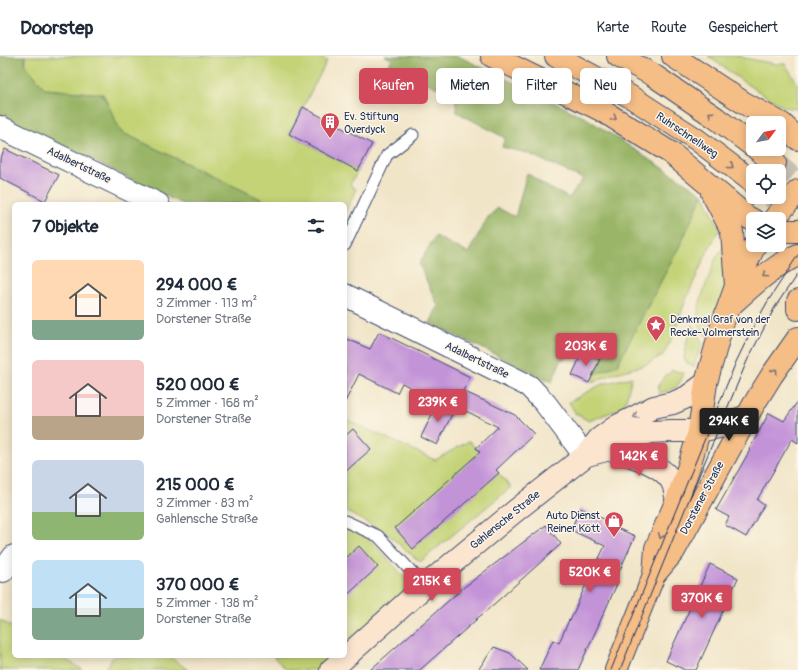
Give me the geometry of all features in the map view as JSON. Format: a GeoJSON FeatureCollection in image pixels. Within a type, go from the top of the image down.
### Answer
{"type":"FeatureCollection","features":[{"type":"Feature","properties":{"kind":"main road"},"geometry":{"type":"LineString","coordinates":[[492,56],[601,110],[671,153],[746,215]]}},
{"type":"Feature","properties":{"kind":"main road","name":"Ruhrschnellweg"},"geometry":{"type":"LineString","coordinates":[[556,56],[631,97],[696,139],[746,177]]}},
{"type":"Feature","properties":{"kind":"main road"},"geometry":{"type":"LineString","coordinates":[[618,56],[653,75],[716,118],[746,141]]}},
{"type":"Feature","properties":{"kind":"main road"},"geometry":{"type":"LineString","coordinates":[[673,56],[744,103],[790,125],[798,139]]}},
{"type":"Feature","properties":{"kind":"main road"},"geometry":{"type":"LineString","coordinates":[[766,156],[775,163]]}},
{"type":"Feature","properties":{"kind":"main road"},"geometry":{"type":"LineString","coordinates":[[708,184],[732,231],[733,296]]}},
{"type":"Feature","properties":{"kind":"main road"},"geometry":{"type":"LineString","coordinates":[[780,212],[798,191]]}},
{"type":"Feature","properties":{"kind":"main road"},"geometry":{"type":"LineString","coordinates":[[786,232],[798,231]]}},
{"type":"Feature","properties":{"kind":"main road","name":"Dorstener Straße"},"geometry":{"type":"LineString","coordinates":[[616,670],[654,575],[656,548],[689,466],[699,432],[706,383],[722,325],[752,252]]}},
{"type":"Feature","properties":{"kind":"main road"},"geometry":{"type":"LineString","coordinates":[[733,296],[798,255]]}},
{"type":"Feature","properties":{"kind":"main road"},"geometry":{"type":"LineString","coordinates":[[798,301],[798,309]]}},
{"type":"Feature","properties":{"kind":"main road","name":"Dorstener Straße"},"geometry":{"type":"LineString","coordinates":[[654,575],[674,551],[747,416],[772,375],[798,338]]}},
{"type":"Feature","properties":{"kind":"street","name":"Adalbertstraße"},"geometry":{"type":"LineString","coordinates":[[0,127],[154,202]]}},
{"type":"Feature","properties":{"kind":"street","name":"Adalbertstraße"},"geometry":{"type":"LineString","coordinates":[[347,297],[529,386],[545,403],[585,456]]}},
{"type":"Feature","properties":{"kind":"street","name":"Gahlensche Straße"},"geometry":{"type":"LineString","coordinates":[[347,656],[425,586],[514,512],[585,456],[599,439],[617,426],[654,407],[672,403],[687,397],[706,383]]}},
{"type":"Feature","properties":{"kind":"street","name":"Gahlensche Straße"},"geometry":{"type":"LineString","coordinates":[[585,456],[610,449],[634,437],[651,432],[699,432],[719,427],[747,416]]}},
{"type":"Feature","properties":{"kind":"street"},"geometry":{"type":"LineString","coordinates":[[610,449],[645,461],[666,474],[673,483],[676,500]]}},
{"type":"Feature","properties":{"kind":"street","name":"Gahlensche Straße"},"geometry":{"type":"LineString","coordinates":[[332,670],[345,658]]}},
{"type":"Feature","properties":{"kind":"lane"},"geometry":{"type":"LineString","coordinates":[[347,241],[387,155],[413,135]]}},
{"type":"Feature","properties":{"kind":"lane"},"geometry":{"type":"LineString","coordinates":[[347,522],[378,536],[425,586]]}},
{"type":"Feature","properties":{"kind":"green space"},"geometry":{"type":"Polygon","coordinates":[[[0,56],[25,56],[25,64],[45,89],[103,94],[121,132],[267,202],[178,202],[0,115],[0,56]]]}},
{"type":"Feature","properties":{"kind":"green space"},"geometry":{"type":"Polygon","coordinates":[[[25,56],[318,56],[327,61],[289,134],[358,171],[350,185],[356,189],[347,209],[347,202],[267,202],[121,132],[103,94],[45,89],[25,64],[25,56]]]}},
{"type":"Feature","properties":{"kind":"green space"},"geometry":{"type":"Polygon","coordinates":[[[385,56],[458,56],[483,68],[436,68],[436,87],[428,83],[428,68],[395,68],[389,65],[392,59],[385,56]]]}},
{"type":"Feature","properties":{"kind":"green space"},"geometry":{"type":"Polygon","coordinates":[[[708,56],[741,56],[744,58],[776,64],[785,64],[798,84],[798,109],[784,107],[748,85],[708,56]]]}},
{"type":"Feature","properties":{"kind":"green space"},"geometry":{"type":"Polygon","coordinates":[[[504,78],[512,82],[512,104],[557,104],[586,118],[703,194],[681,243],[617,365],[595,374],[602,358],[583,350],[561,360],[552,382],[430,323],[438,306],[419,264],[435,236],[468,253],[488,217],[498,208],[515,217],[527,173],[544,185],[569,198],[583,179],[527,153],[502,147],[505,138],[457,112],[456,104],[504,104],[504,78]]]}},
{"type":"Feature","properties":{"kind":"green space"},"geometry":{"type":"Polygon","coordinates":[[[703,194],[720,229],[710,246],[687,297],[672,338],[663,355],[645,365],[616,373],[592,382],[595,374],[617,365],[681,243],[703,194]]]}},
{"type":"Feature","properties":{"kind":"green space"},"geometry":{"type":"Polygon","coordinates":[[[725,245],[730,284],[707,336],[702,332],[697,317],[701,298],[716,258],[725,245]]]}},
{"type":"Feature","properties":{"kind":"green space"},"geometry":{"type":"Polygon","coordinates":[[[692,324],[703,344],[694,367],[688,364],[684,359],[686,344],[692,324]]]}},
{"type":"Feature","properties":{"kind":"green space"},"geometry":{"type":"Polygon","coordinates":[[[672,370],[684,373],[680,382],[675,388],[659,393],[658,388],[660,383],[672,370]]]}},
{"type":"Feature","properties":{"kind":"green space"},"geometry":{"type":"Polygon","coordinates":[[[632,377],[624,407],[589,421],[576,414],[569,402],[602,384],[632,377]]]}},
{"type":"Feature","properties":{"kind":"green space"},"geometry":{"type":"Polygon","coordinates":[[[347,420],[435,460],[469,441],[511,487],[420,562],[385,532],[347,512],[347,420]]]}},
{"type":"Feature","properties":{"kind":"green space"},"geometry":{"type":"Polygon","coordinates":[[[347,529],[367,537],[412,585],[347,644],[347,529]]]}},
{"type":"Feature","properties":{"kind":"green space"},"geometry":{"type":"Polygon","coordinates":[[[0,620],[12,627],[12,658],[63,658],[83,670],[0,670],[0,620]]]}},
{"type":"Feature","properties":{"kind":"green space"},"geometry":{"type":"Polygon","coordinates":[[[113,658],[172,658],[188,670],[104,670],[113,658]]]}},
{"type":"Feature","properties":{"kind":"green space"},"geometry":{"type":"Polygon","coordinates":[[[275,658],[333,658],[319,670],[286,670],[275,658]]]}},
{"type":"Feature","properties":{"kind":"building","name":"Ev. Stiftung Overdyck"},"geometry":{"type":"Polygon","coordinates":[[[303,107],[372,144],[358,171],[289,134],[303,107]]]}},
{"type":"Feature","properties":{"kind":"building"},"geometry":{"type":"Polygon","coordinates":[[[5,149],[59,175],[45,201],[0,178],[0,159],[5,149]]]}},
{"type":"Feature","properties":{"kind":"building"},"geometry":{"type":"Polygon","coordinates":[[[379,332],[470,377],[463,391],[515,415],[534,434],[496,470],[499,473],[413,549],[395,528],[480,452],[476,448],[498,427],[456,406],[437,445],[421,437],[438,402],[402,383],[397,393],[359,374],[347,398],[347,339],[370,349],[379,332]]]}},
{"type":"Feature","properties":{"kind":"building"},"geometry":{"type":"Polygon","coordinates":[[[583,351],[600,359],[589,383],[572,375],[583,351]]]}},
{"type":"Feature","properties":{"kind":"building"},"geometry":{"type":"Polygon","coordinates":[[[798,401],[798,443],[792,439],[757,500],[764,505],[746,537],[725,525],[729,517],[716,510],[769,413],[784,421],[798,401]]]}},
{"type":"Feature","properties":{"kind":"building"},"geometry":{"type":"Polygon","coordinates":[[[353,429],[371,449],[347,470],[347,434],[353,429]]]}},
{"type":"Feature","properties":{"kind":"building"},"geometry":{"type":"Polygon","coordinates":[[[580,508],[606,520],[605,523],[635,536],[615,581],[618,582],[578,670],[539,670],[553,640],[559,643],[605,546],[571,530],[580,508]]]}},
{"type":"Feature","properties":{"kind":"building"},"geometry":{"type":"Polygon","coordinates":[[[546,525],[561,544],[420,670],[370,670],[463,588],[546,525]]]}},
{"type":"Feature","properties":{"kind":"building"},"geometry":{"type":"Polygon","coordinates":[[[359,546],[378,567],[347,595],[347,557],[359,546]]]}},
{"type":"Feature","properties":{"kind":"building"},"geometry":{"type":"Polygon","coordinates":[[[710,564],[738,578],[696,670],[685,670],[666,661],[710,564]]]}},
{"type":"Feature","properties":{"kind":"building"},"geometry":{"type":"Polygon","coordinates":[[[494,647],[510,653],[528,670],[478,670],[494,647]]]}},
{"type":"Feature","properties":{"kind":"tunnel"},"geometry":{"type":"LineString","coordinates":[[775,163],[798,182]]}},
{"type":"Feature","properties":{"kind":"tunnel"},"geometry":{"type":"LineString","coordinates":[[780,204],[798,219]]}},
{"type":"Feature","properties":{"kind":"tram line"},"geometry":{"type":"LineString","coordinates":[[611,670],[736,362],[768,301],[798,255]]}},
{"type":"Feature","properties":{"kind":"tram line"},"geometry":{"type":"LineString","coordinates":[[620,670],[747,361],[775,307],[798,273]]}},
{"type":"Feature","properties":{"kind":"place","name":"Ev. Stiftung Overdyck"},"geometry":{"type":"Point","coordinates":[330,139]}},
{"type":"Feature","properties":{"kind":"place","name":"Denkmal Graf von der Recke-Volmerstein"},"geometry":{"type":"Point","coordinates":[656,342]}},
{"type":"Feature","properties":{"kind":"place","name":"Auto Dienst Reiner Kött"},"geometry":{"type":"Point","coordinates":[614,538]}}]}
